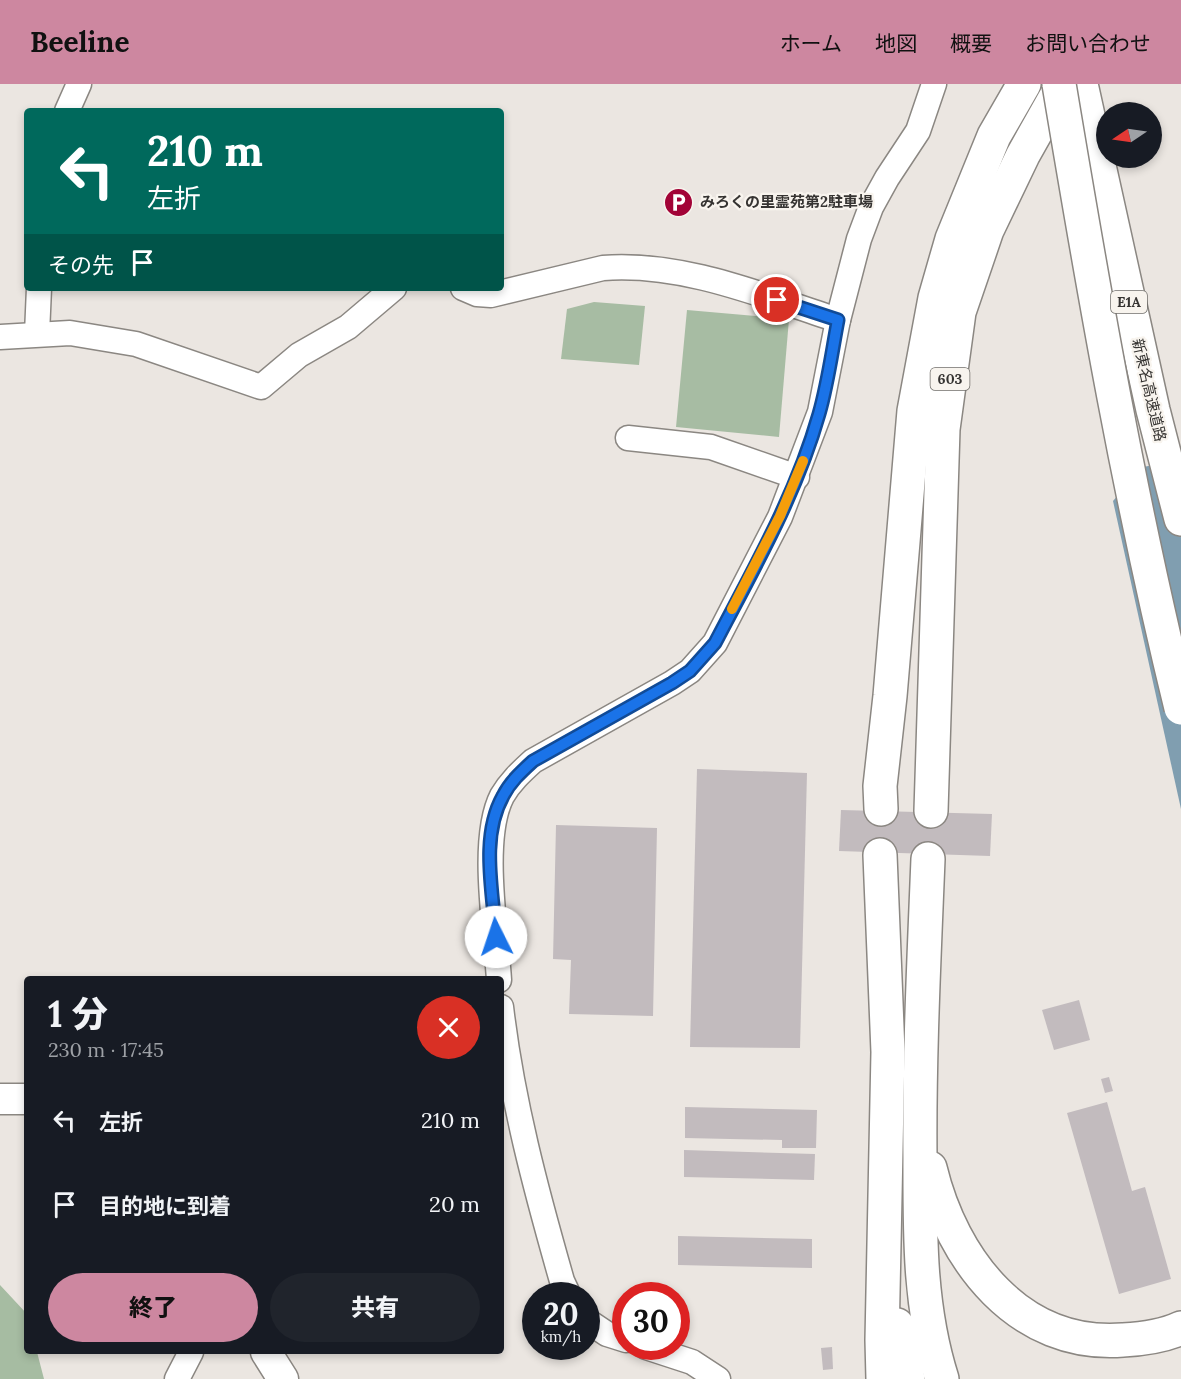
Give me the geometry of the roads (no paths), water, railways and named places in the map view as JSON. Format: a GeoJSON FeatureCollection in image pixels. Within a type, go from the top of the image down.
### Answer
{"type":"FeatureCollection","features":[{"type":"Feature","properties":{"kind":"highway","name":"603"},"geometry":{"type":"LineString","coordinates":[[881,809],[880,786],[890,696],[914,411],[935,298],[952,239],[994,136],[1024,84]]}},
{"type":"Feature","properties":{"kind":"highway","name":"603"},"geometry":{"type":"LineString","coordinates":[[931,811],[943,429],[959,312],[987,230],[1061,84]]}},
{"type":"Feature","properties":{"kind":"highway"},"geometry":{"type":"LineString","coordinates":[[1061,84],[1106,363],[1127,474],[1181,708]]}},
{"type":"Feature","properties":{"kind":"highway","name":"新東名高速道路"},"geometry":{"type":"LineString","coordinates":[[1081,84],[1153,410],[1181,519]]}},
{"type":"Feature","properties":{"kind":"highway"},"geometry":{"type":"LineString","coordinates":[[880,855],[888,1052],[883,1379]]}},
{"type":"Feature","properties":{"kind":"highway"},"geometry":{"type":"LineString","coordinates":[[928,859],[920,1095],[920,1264],[932,1348],[942,1379]]}},
{"type":"Feature","properties":{"kind":"highway"},"geometry":{"type":"LineString","coordinates":[[920,1095],[924,1144],[945,1214],[960,1247],[981,1275],[1008,1303],[1039,1325],[1072,1337],[1107,1341],[1135,1339],[1181,1328]]}},
{"type":"Feature","properties":{"kind":"highway"},"geometry":{"type":"LineString","coordinates":[[884,1267],[908,1379]]}},
{"type":"Feature","properties":{"kind":"main road"},"geometry":{"type":"LineString","coordinates":[[0,1099],[24,1099]]}},
{"type":"Feature","properties":{"kind":"main road"},"geometry":{"type":"LineString","coordinates":[[267,1354],[283,1379]]}},
{"type":"Feature","properties":{"kind":"street"},"geometry":{"type":"LineString","coordinates":[[68,108],[79,84]]}},
{"type":"Feature","properties":{"kind":"street"},"geometry":{"type":"LineString","coordinates":[[499,976],[490,852],[493,822],[502,797],[514,779],[533,761],[672,683],[703,658],[726,622],[780,516],[797,477],[820,412],[852,260],[871,207],[918,131],[934,84]]}},
{"type":"Feature","properties":{"kind":"street"},"geometry":{"type":"LineString","coordinates":[[470,291],[491,295],[620,266],[716,280],[838,320]]}},
{"type":"Feature","properties":{"kind":"street"},"geometry":{"type":"LineString","coordinates":[[37,334],[39,291]]}},
{"type":"Feature","properties":{"kind":"street"},"geometry":{"type":"LineString","coordinates":[[0,337],[70,333],[136,344],[261,387],[299,355],[348,327],[390,291]]}},
{"type":"Feature","properties":{"kind":"street"},"geometry":{"type":"LineString","coordinates":[[628,438],[711,447],[797,477]]}},
{"type":"Feature","properties":{"kind":"street"},"geometry":{"type":"LineString","coordinates":[[504,1028],[514,1099],[530,1171],[562,1282]]}},
{"type":"Feature","properties":{"kind":"street"},"geometry":{"type":"LineString","coordinates":[[177,1379],[190,1354]]}},
{"type":"Feature","properties":{"kind":"street"},"geometry":{"type":"LineString","coordinates":[[686,1360],[718,1379]]}},
{"type":"Feature","properties":{"kind":"water"},"geometry":{"type":"Polygon","coordinates":[[[1181,460],[1181,809],[1113,501],[1143,467],[1181,460]]]}},
{"type":"Feature","properties":{"kind":"place","name":"みろくの里霊苑第2駐車場"},"geometry":{"type":"Point","coordinates":[679,202]}}]}
